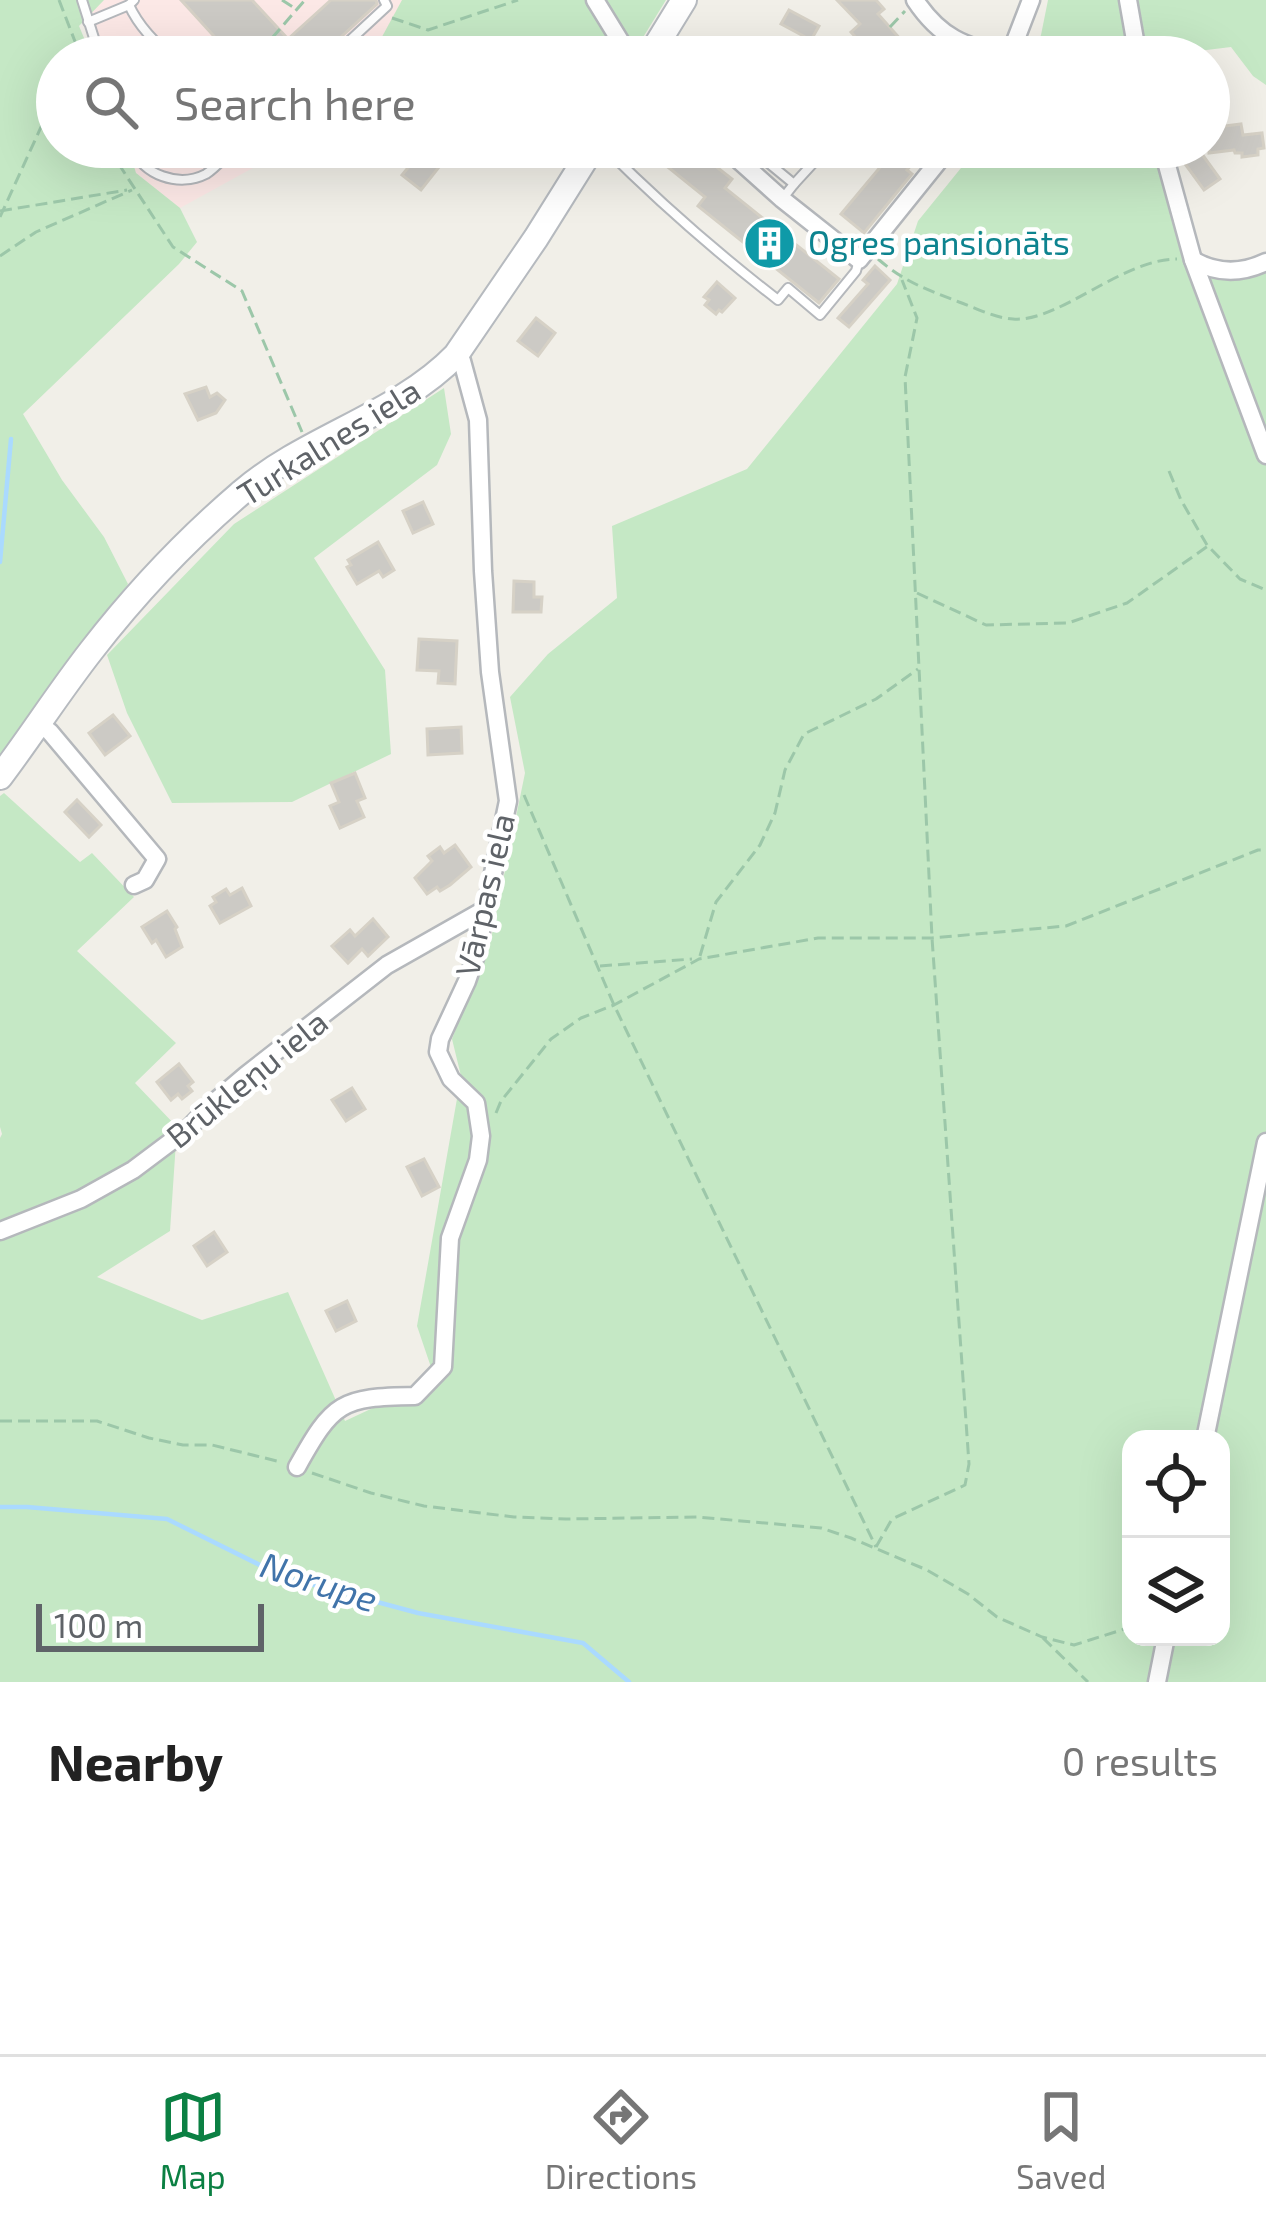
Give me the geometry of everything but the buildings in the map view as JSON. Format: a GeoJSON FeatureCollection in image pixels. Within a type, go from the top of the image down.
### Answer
{"type":"FeatureCollection","features":[{"type":"Feature","properties":{"kind":"main road"},"geometry":{"type":"LineString","coordinates":[[663,36],[684,0]]}},
{"type":"Feature","properties":{"kind":"main road","name":"Turkalnes iela"},"geometry":{"type":"LineString","coordinates":[[0,777],[91,652],[149,583],[242,491],[441,371],[580,168]]}},
{"type":"Feature","properties":{"kind":"street"},"geometry":{"type":"LineString","coordinates":[[595,0],[617,36]]}},
{"type":"Feature","properties":{"kind":"street"},"geometry":{"type":"LineString","coordinates":[[914,0],[930,23],[949,36]]}},
{"type":"Feature","properties":{"kind":"street"},"geometry":{"type":"LineString","coordinates":[[1016,36],[1031,0]]}},
{"type":"Feature","properties":{"kind":"street"},"geometry":{"type":"LineString","coordinates":[[1129,0],[1135,36]]}},
{"type":"Feature","properties":{"kind":"street"},"geometry":{"type":"LineString","coordinates":[[753,168],[788,191],[863,255],[933,168]]}},
{"type":"Feature","properties":{"kind":"street"},"geometry":{"type":"LineString","coordinates":[[1168,168],[1193,260],[1265,446]]}},
{"type":"Feature","properties":{"kind":"street"},"geometry":{"type":"LineString","coordinates":[[1193,260],[1218,271],[1266,262]]}},
{"type":"Feature","properties":{"kind":"street","name":"Vārpas iela"},"geometry":{"type":"LineString","coordinates":[[456,355],[478,420],[492,704],[508,801],[476,955],[438,1052],[451,1079],[476,1103],[481,1141]]}},
{"type":"Feature","properties":{"kind":"street"},"geometry":{"type":"LineString","coordinates":[[40,724],[157,859],[145,880],[134,885]]}},
{"type":"Feature","properties":{"kind":"street","name":"Brūkleņu iela"},"geometry":{"type":"LineString","coordinates":[[0,1231],[81,1199],[133,1170],[386,965],[484,910]]}},
{"type":"Feature","properties":{"kind":"street"},"geometry":{"type":"LineString","coordinates":[[297,1467],[319,1426],[345,1404],[374,1397],[415,1396],[443,1367],[450,1238],[481,1141]]}},
{"type":"Feature","properties":{"kind":"street"},"geometry":{"type":"LineString","coordinates":[[1207,1430],[1266,1142]]}},
{"type":"Feature","properties":{"kind":"street"},"geometry":{"type":"LineString","coordinates":[[1157,1682],[1164,1646]]}},
{"type":"Feature","properties":{"kind":"lane"},"geometry":{"type":"LineString","coordinates":[[82,0],[93,36]]}},
{"type":"Feature","properties":{"kind":"lane"},"geometry":{"type":"LineString","coordinates":[[354,36],[387,6],[384,0]]}},
{"type":"Feature","properties":{"kind":"lane"},"geometry":{"type":"LineString","coordinates":[[88,22],[131,3],[134,16],[152,36]]}},
{"type":"Feature","properties":{"kind":"lane"},"geometry":{"type":"LineString","coordinates":[[148,168],[178,180],[212,168]]}},
{"type":"Feature","properties":{"kind":"lane"},"geometry":{"type":"LineString","coordinates":[[625,168],[711,248],[778,300],[788,288],[820,315],[856,272],[863,255]]}},
{"type":"Feature","properties":{"kind":"lane"},"geometry":{"type":"LineString","coordinates":[[788,191],[809,168]]}},
{"type":"Feature","properties":{"kind":"path"},"geometry":{"type":"LineString","coordinates":[[59,0],[73,36]]}},
{"type":"Feature","properties":{"kind":"path"},"geometry":{"type":"LineString","coordinates":[[282,0],[298,10]]}},
{"type":"Feature","properties":{"kind":"path"},"geometry":{"type":"LineString","coordinates":[[274,36],[305,0]]}},
{"type":"Feature","properties":{"kind":"path"},"geometry":{"type":"LineString","coordinates":[[379,13],[428,30],[518,0]]}},
{"type":"Feature","properties":{"kind":"path"},"geometry":{"type":"LineString","coordinates":[[890,27],[914,0]]}},
{"type":"Feature","properties":{"kind":"path"},"geometry":{"type":"LineString","coordinates":[[1,213],[36,137]]}},
{"type":"Feature","properties":{"kind":"path"},"geometry":{"type":"LineString","coordinates":[[121,168],[173,247],[242,291],[309,447]]}},
{"type":"Feature","properties":{"kind":"path"},"geometry":{"type":"LineString","coordinates":[[1,213],[135,189]]}},
{"type":"Feature","properties":{"kind":"path"},"geometry":{"type":"LineString","coordinates":[[0,256],[35,232],[135,189]]}},
{"type":"Feature","properties":{"kind":"path"},"geometry":{"type":"LineString","coordinates":[[863,255],[902,280],[1015,320],[1047,313],[1132,269],[1169,258],[1193,260]]}},
{"type":"Feature","properties":{"kind":"path"},"geometry":{"type":"LineString","coordinates":[[876,1547],[892,1519],[965,1485],[969,1464],[932,938],[905,377],[917,318],[902,280]]}},
{"type":"Feature","properties":{"kind":"path"},"geometry":{"type":"LineString","coordinates":[[1169,471],[1208,546],[1240,579],[1266,590]]}},
{"type":"Feature","properties":{"kind":"path"},"geometry":{"type":"LineString","coordinates":[[917,593],[986,625],[1068,623],[1127,603],[1208,546]]}},
{"type":"Feature","properties":{"kind":"path"},"geometry":{"type":"LineString","coordinates":[[481,1141],[502,1101],[551,1039],[581,1018],[699,959],[716,902],[760,845],[776,813],[785,770],[804,734],[876,699],[919,668]]}},
{"type":"Feature","properties":{"kind":"path"},"geometry":{"type":"LineString","coordinates":[[506,777],[523,792],[596,967],[876,1547]]}},
{"type":"Feature","properties":{"kind":"path"},"geometry":{"type":"LineString","coordinates":[[596,967],[699,959],[818,938],[932,938],[1066,926],[1266,850]]}},
{"type":"Feature","properties":{"kind":"path"},"geometry":{"type":"LineString","coordinates":[[0,1421],[97,1421],[149,1438],[212,1445],[297,1467],[424,1506],[514,1517],[698,1516],[820,1528],[927,1570],[997,1617],[1042,1637],[1073,1645],[1122,1630]]}},
{"type":"Feature","properties":{"kind":"path"},"geometry":{"type":"LineString","coordinates":[[1042,1637],[1088,1682]]}},
{"type":"Feature","properties":{"kind":"shaded area"},"geometry":{"type":"Polygon","coordinates":[[[75,0],[432,0],[447,36],[88,36],[75,0]]]}},
{"type":"Feature","properties":{"kind":"shaded area"},"geometry":{"type":"Polygon","coordinates":[[[134,168],[253,168],[180,208],[134,168]]]}},
{"type":"Feature","properties":{"kind":"green space"},"geometry":{"type":"Polygon","coordinates":[[[0,0],[104,0],[79,26],[83,36],[36,36],[36,168],[134,168],[180,208],[197,242],[23,414],[62,480],[104,537],[128,584],[0,755],[0,0]]]}},
{"type":"Feature","properties":{"kind":"green space"},"geometry":{"type":"Polygon","coordinates":[[[402,0],[666,0],[644,36],[382,36],[402,0]]]}},
{"type":"Feature","properties":{"kind":"green space"},"geometry":{"type":"Polygon","coordinates":[[[1048,0],[1266,0],[1266,85],[1230,47],[1230,36],[1041,35],[1048,0]]]}},
{"type":"Feature","properties":{"kind":"green space"},"geometry":{"type":"Polygon","coordinates":[[[961,168],[1169,168],[1199,263],[1266,262],[1266,1682],[0,1682],[0,796],[4,793],[80,862],[92,853],[134,897],[77,951],[176,1043],[135,1083],[177,1127],[170,1231],[97,1277],[202,1320],[288,1292],[345,1421],[435,1379],[417,1326],[461,1076],[452,1039],[492,934],[525,773],[510,697],[548,654],[617,598],[612,526],[747,469],[897,284],[918,221],[961,168]]]}},
{"type":"Feature","properties":{"kind":"green space"},"geometry":{"type":"Polygon","coordinates":[[[444,388],[451,434],[437,465],[314,558],[385,670],[391,754],[292,802],[172,803],[127,713],[107,655],[234,524],[444,388]]]}},
{"type":"Feature","properties":{"kind":"waterway"},"geometry":{"type":"LineString","coordinates":[[0,562],[11,439]]}},
{"type":"Feature","properties":{"kind":"waterway","name":"Norupe"},"geometry":{"type":"LineString","coordinates":[[0,1507],[167,1519],[284,1577],[418,1613],[583,1643],[629,1682]]}},
{"type":"Feature","properties":{"kind":"place","name":"Ogres pansionāts"},"geometry":{"type":"Point","coordinates":[769,243]}}]}
